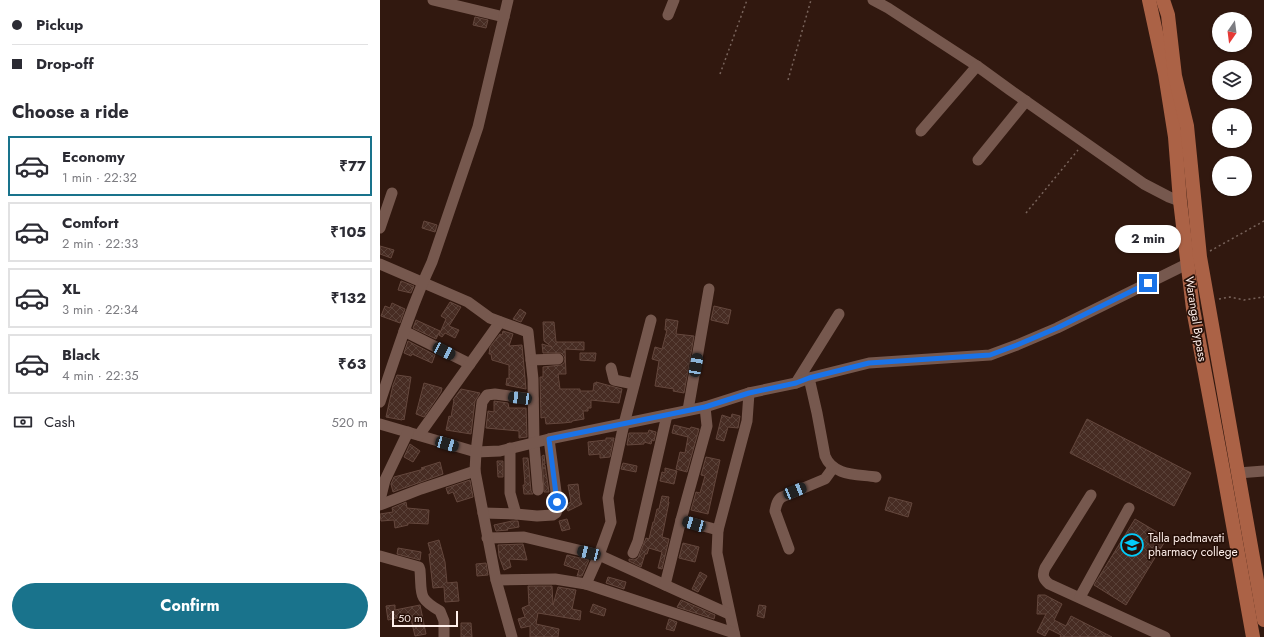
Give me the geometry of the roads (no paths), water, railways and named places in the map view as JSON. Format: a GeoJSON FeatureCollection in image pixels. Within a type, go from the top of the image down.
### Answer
{"type":"FeatureCollection","features":[{"type":"Feature","properties":{"kind":"main road","name":"Warangal Bypass"},"geometry":{"type":"LineString","coordinates":[[1149,0],[1167,88],[1175,138],[1180,201],[1193,309],[1253,637]]}},
{"type":"Feature","properties":{"kind":"main road","name":"Warangal Bypass"},"geometry":{"type":"LineString","coordinates":[[1163,0],[1168,15],[1176,76],[1187,126],[1200,257],[1264,620]]}},
{"type":"Feature","properties":{"kind":"street"},"geometry":{"type":"LineString","coordinates":[[433,0],[504,17]]}},
{"type":"Feature","properties":{"kind":"street"},"geometry":{"type":"LineString","coordinates":[[380,402],[404,331],[422,283],[432,262],[478,127],[508,0]]}},
{"type":"Feature","properties":{"kind":"street"},"geometry":{"type":"LineString","coordinates":[[668,15],[674,0]]}},
{"type":"Feature","properties":{"kind":"street"},"geometry":{"type":"LineString","coordinates":[[878,1],[977,66],[1144,184],[1180,201]]}},
{"type":"Feature","properties":{"kind":"street"},"geometry":{"type":"LineString","coordinates":[[921,131],[977,66]]}},
{"type":"Feature","properties":{"kind":"street"},"geometry":{"type":"LineString","coordinates":[[978,160],[1026,101]]}},
{"type":"Feature","properties":{"kind":"street"},"geometry":{"type":"LineString","coordinates":[[380,228],[392,193]]}},
{"type":"Feature","properties":{"kind":"street"},"geometry":{"type":"LineString","coordinates":[[380,264],[468,302],[490,318],[528,332],[531,360],[534,443],[538,490]]}},
{"type":"Feature","properties":{"kind":"street"},"geometry":{"type":"LineString","coordinates":[[380,424],[476,452],[490,452],[705,407],[749,393],[796,383],[809,378],[869,363],[990,355],[1057,328],[1187,264]]}},
{"type":"Feature","properties":{"kind":"street"},"geometry":{"type":"LineString","coordinates":[[688,410],[709,289]]}},
{"type":"Feature","properties":{"kind":"street"},"geometry":{"type":"LineString","coordinates":[[796,383],[839,314]]}},
{"type":"Feature","properties":{"kind":"street"},"geometry":{"type":"LineString","coordinates":[[586,584],[599,555],[611,522],[608,495],[624,424],[651,320]]}},
{"type":"Feature","properties":{"kind":"street"},"geometry":{"type":"LineString","coordinates":[[380,500],[384,480],[413,434],[470,364],[500,322]]}},
{"type":"Feature","properties":{"kind":"street"},"geometry":{"type":"LineString","coordinates":[[404,331],[470,364]]}},
{"type":"Feature","properties":{"kind":"street"},"geometry":{"type":"LineString","coordinates":[[531,360],[558,359]]}},
{"type":"Feature","properties":{"kind":"street"},"geometry":{"type":"LineString","coordinates":[[611,368],[614,380],[634,384]]}},
{"type":"Feature","properties":{"kind":"street"},"geometry":{"type":"LineString","coordinates":[[809,378],[817,413],[824,456],[827,462],[840,472],[876,477]]}},
{"type":"Feature","properties":{"kind":"street"},"geometry":{"type":"LineString","coordinates":[[735,635],[717,553],[718,530],[747,421],[749,393]]}},
{"type":"Feature","properties":{"kind":"street"},"geometry":{"type":"LineString","coordinates":[[512,637],[496,580],[487,538],[475,471],[476,452],[482,402],[487,395],[495,394],[533,399]]}},
{"type":"Feature","properties":{"kind":"street"},"geometry":{"type":"LineString","coordinates":[[665,585],[680,520],[707,426],[705,407]]}},
{"type":"Feature","properties":{"kind":"street"},"geometry":{"type":"LineString","coordinates":[[633,553],[638,541],[668,415]]}},
{"type":"Feature","properties":{"kind":"street"},"geometry":{"type":"LineString","coordinates":[[483,513],[553,516],[558,510],[558,507],[549,439]]}},
{"type":"Feature","properties":{"kind":"street"},"geometry":{"type":"LineString","coordinates":[[510,448],[510,493],[516,514]]}},
{"type":"Feature","properties":{"kind":"street"},"geometry":{"type":"LineString","coordinates":[[789,549],[775,511],[778,502],[782,497],[825,479],[833,468]]}},
{"type":"Feature","properties":{"kind":"street"},"geometry":{"type":"LineString","coordinates":[[380,506],[421,489],[475,471]]}},
{"type":"Feature","properties":{"kind":"street"},"geometry":{"type":"LineString","coordinates":[[1238,473],[1264,471]]}},
{"type":"Feature","properties":{"kind":"street"},"geometry":{"type":"LineString","coordinates":[[1091,495],[1045,568],[1043,574],[1044,578],[1049,584],[1165,637]]}},
{"type":"Feature","properties":{"kind":"street"},"geometry":{"type":"LineString","coordinates":[[1080,597],[1129,508]]}},
{"type":"Feature","properties":{"kind":"street"},"geometry":{"type":"LineString","coordinates":[[680,520],[718,530]]}},
{"type":"Feature","properties":{"kind":"street"},"geometry":{"type":"LineString","coordinates":[[487,538],[524,537],[599,555],[730,614]]}},
{"type":"Feature","properties":{"kind":"street"},"geometry":{"type":"LineString","coordinates":[[380,556],[419,567],[422,596],[431,606],[440,611],[444,622],[444,637]]}},
{"type":"Feature","properties":{"kind":"street"},"geometry":{"type":"LineString","coordinates":[[496,580],[555,579],[586,584],[735,635]]}},
{"type":"Feature","properties":{"kind":"place","name":"Talla padmavati pharmacy college"},"geometry":{"type":"Point","coordinates":[1132,545]}}]}
